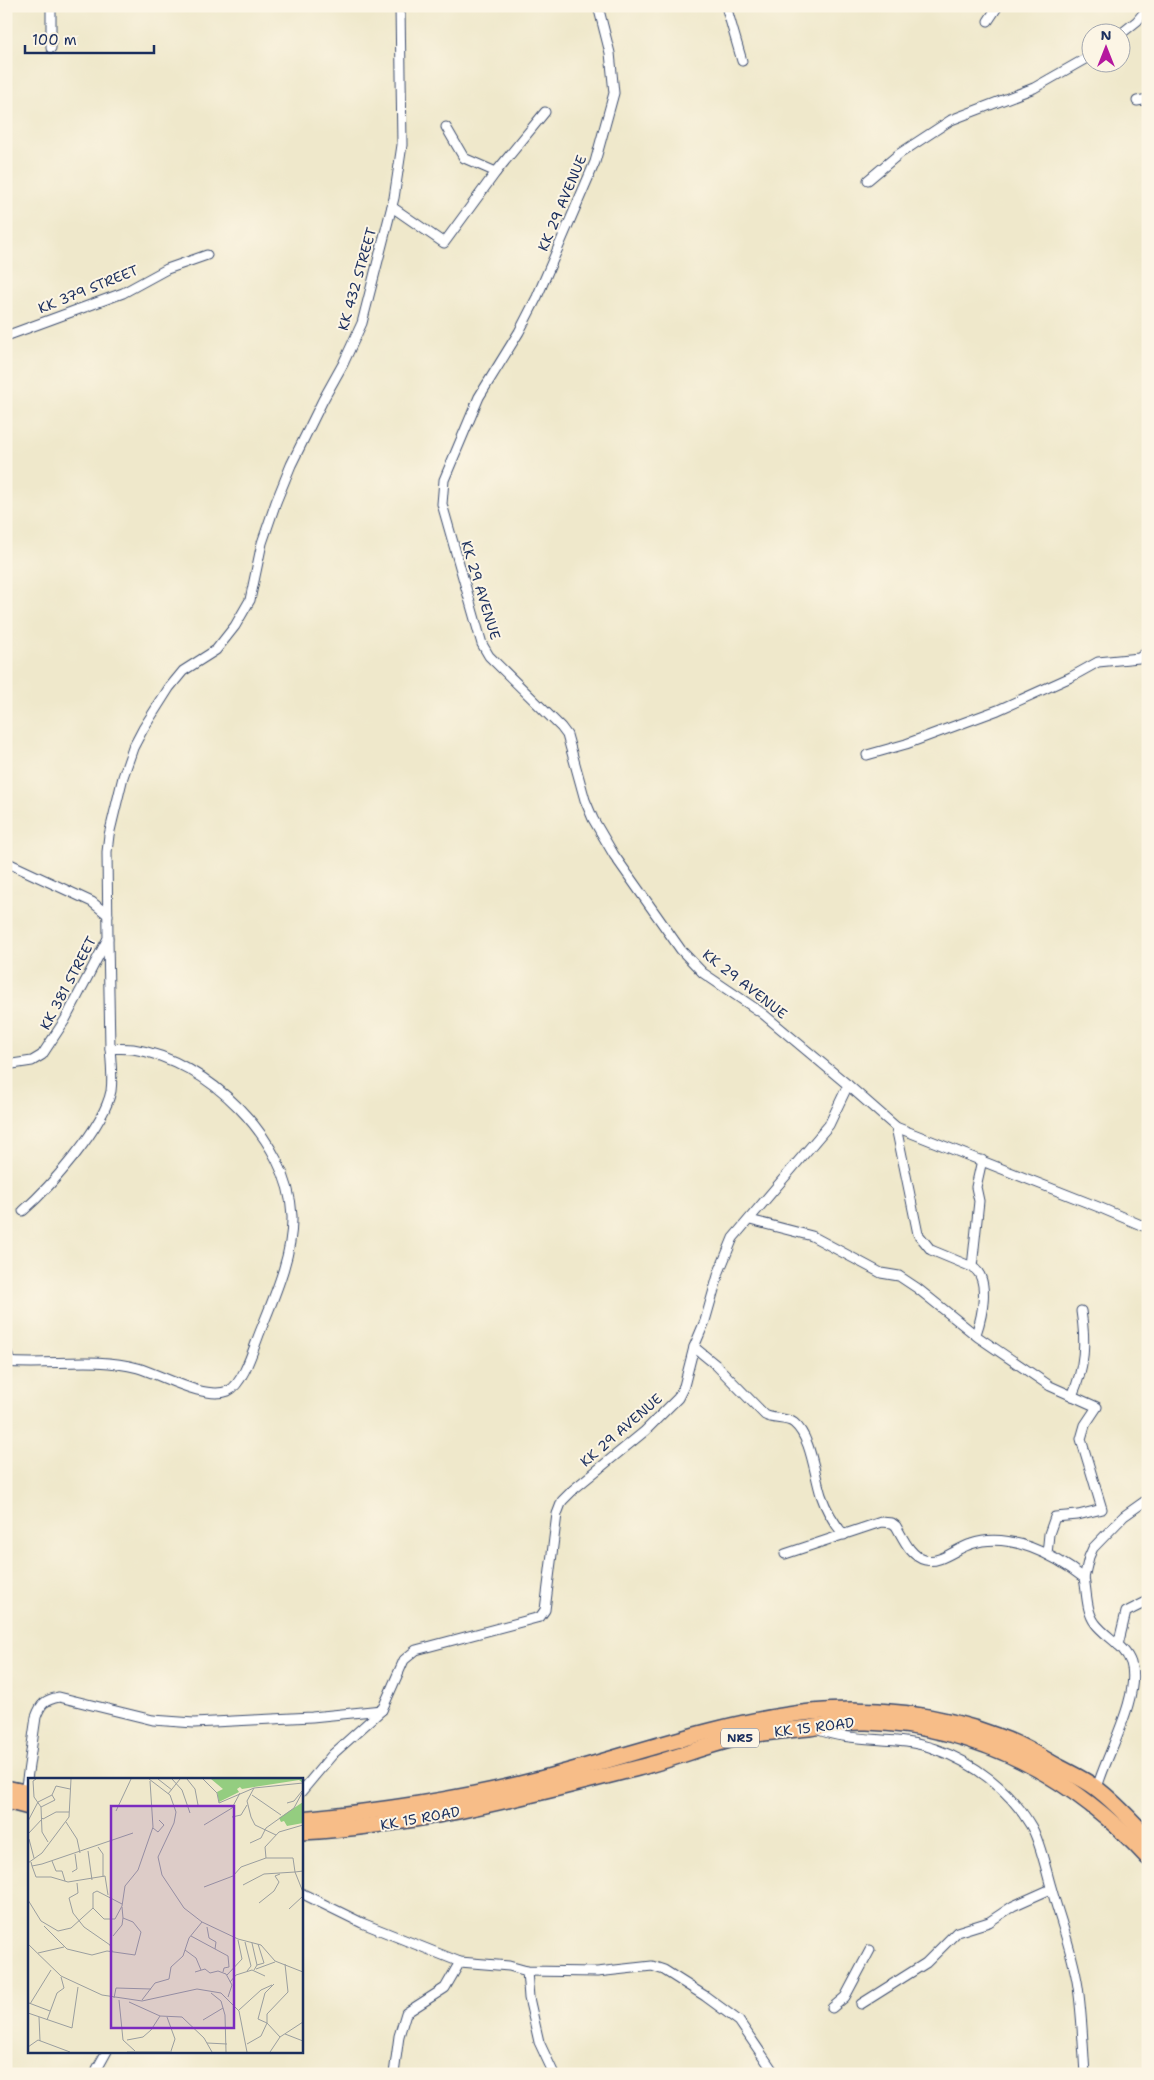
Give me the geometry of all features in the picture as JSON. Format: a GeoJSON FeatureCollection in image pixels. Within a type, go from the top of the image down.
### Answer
{"type":"FeatureCollection","features":[{"type":"Feature","properties":{"kind":"highway","name":"KK 15 ROAD"},"geometry":{"type":"LineString","coordinates":[[302,1819],[378,1812],[472,1795],[591,1766],[728,1728],[778,1717],[841,1710],[895,1712],[965,1725],[998,1736],[1028,1750],[1097,1788],[1148,1838]]}},
{"type":"Feature","properties":{"kind":"highway","name":"KK 15 ROAD"},"geometry":{"type":"LineString","coordinates":[[302,1832],[343,1830],[443,1815],[640,1768],[748,1736],[843,1722],[866,1722],[914,1726],[981,1743],[1010,1754],[1039,1768],[1092,1805],[1126,1833],[1148,1858]]}},
{"type":"Feature","properties":{"kind":"highway"},"geometry":{"type":"LineString","coordinates":[[6,1788],[26,1800]]}},
{"type":"Feature","properties":{"kind":"highway"},"geometry":{"type":"LineString","coordinates":[[6,1801],[26,1800]]}},
{"type":"Feature","properties":{"kind":"street"},"geometry":{"type":"LineString","coordinates":[[51,6],[51,48]]}},
{"type":"Feature","properties":{"kind":"street","name":"KK 432 STREET"},"geometry":{"type":"LineString","coordinates":[[250,600],[262,543],[276,502],[291,465],[362,323],[392,207],[402,145],[400,6]]}},
{"type":"Feature","properties":{"kind":"street","name":"KK 29 AVENUE"},"geometry":{"type":"LineString","coordinates":[[302,1791],[333,1754],[382,1710],[404,1660],[409,1654],[416,1650],[540,1618],[543,1615],[546,1610],[557,1514],[562,1501],[574,1488],[645,1431],[672,1404],[684,1386],[694,1346],[733,1238],[829,1125],[848,1085],[762,1013],[703,973],[682,950],[614,855],[593,819],[585,800],[567,735],[561,726],[489,656],[482,644],[442,504],[444,480],[479,397],[519,332],[537,297],[595,162],[614,93],[610,54],[598,6]]}},
{"type":"Feature","properties":{"kind":"street"},"geometry":{"type":"LineString","coordinates":[[726,6],[742,61]]}},
{"type":"Feature","properties":{"kind":"street"},"geometry":{"type":"LineString","coordinates":[[988,21],[998,6]]}},
{"type":"Feature","properties":{"kind":"street"},"geometry":{"type":"LineString","coordinates":[[1132,25],[1148,8]]}},
{"type":"Feature","properties":{"kind":"street"},"geometry":{"type":"LineString","coordinates":[[868,180],[899,154],[951,120],[1034,88],[1082,62]]}},
{"type":"Feature","properties":{"kind":"street"},"geometry":{"type":"LineString","coordinates":[[1137,102],[1148,99]]}},
{"type":"Feature","properties":{"kind":"street"},"geometry":{"type":"LineString","coordinates":[[392,207],[444,243],[496,172],[545,112]]}},
{"type":"Feature","properties":{"kind":"street"},"geometry":{"type":"LineString","coordinates":[[446,127],[464,158],[496,172]]}},
{"type":"Feature","properties":{"kind":"street","name":"KK 379 STREET"},"geometry":{"type":"LineString","coordinates":[[6,336],[123,293],[167,269],[207,255]]}},
{"type":"Feature","properties":{"kind":"street","name":"KK 381 STREET"},"geometry":{"type":"LineString","coordinates":[[6,1065],[32,1061],[42,1056],[65,1020],[108,938],[107,852],[109,834],[123,777],[143,728],[169,688],[183,671],[216,650],[235,626],[250,600]]}},
{"type":"Feature","properties":{"kind":"street"},"geometry":{"type":"LineString","coordinates":[[867,755],[906,744],[998,710],[1062,682],[1098,662],[1139,658],[1148,651]]}},
{"type":"Feature","properties":{"kind":"street"},"geometry":{"type":"LineString","coordinates":[[6,862],[92,902],[108,915]]}},
{"type":"Feature","properties":{"kind":"street"},"geometry":{"type":"LineString","coordinates":[[23,1211],[36,1200],[67,1164],[102,1114],[111,1091],[108,938]]}},
{"type":"Feature","properties":{"kind":"street"},"geometry":{"type":"LineString","coordinates":[[6,1349],[8,1362],[116,1362],[152,1372],[198,1390],[230,1391],[241,1379],[273,1301],[287,1253],[292,1217],[284,1176],[275,1156],[252,1120],[207,1082],[179,1065],[133,1049],[110,1048]]}},
{"type":"Feature","properties":{"kind":"street"},"geometry":{"type":"LineString","coordinates":[[848,1085],[896,1127],[1148,1228]]}},
{"type":"Feature","properties":{"kind":"street"},"geometry":{"type":"LineString","coordinates":[[896,1127],[918,1234],[931,1250],[978,1270],[982,1276],[984,1312],[976,1334]]}},
{"type":"Feature","properties":{"kind":"street"},"geometry":{"type":"LineString","coordinates":[[972,1267],[979,1201],[976,1187],[982,1160]]}},
{"type":"Feature","properties":{"kind":"street"},"geometry":{"type":"LineString","coordinates":[[750,1220],[812,1236],[881,1273],[899,1276],[976,1334],[1050,1386],[1098,1407],[1085,1425],[1081,1439],[1102,1509],[1078,1515],[1055,1517],[1049,1534],[1047,1554]]}},
{"type":"Feature","properties":{"kind":"street"},"geometry":{"type":"LineString","coordinates":[[1072,1396],[1080,1379],[1084,1362],[1084,1333],[1081,1311]]}},
{"type":"Feature","properties":{"kind":"street"},"geometry":{"type":"LineString","coordinates":[[694,1346],[716,1365],[765,1415],[771,1419],[792,1421],[796,1425],[808,1441],[813,1468],[822,1498],[832,1521],[844,1535]]}},
{"type":"Feature","properties":{"kind":"street"},"geometry":{"type":"LineString","coordinates":[[1097,1788],[1106,1759],[1124,1719],[1132,1673],[1130,1661],[1118,1645],[1099,1628],[1092,1617],[1084,1578],[1093,1548],[1124,1516],[1148,1499]]}},
{"type":"Feature","properties":{"kind":"street"},"geometry":{"type":"LineString","coordinates":[[785,1554],[880,1522],[892,1523],[912,1551],[927,1561],[937,1560],[984,1540],[1011,1543],[1047,1554],[1084,1578]]}},
{"type":"Feature","properties":{"kind":"street"},"geometry":{"type":"LineString","coordinates":[[1118,1645],[1126,1612],[1148,1601]]}},
{"type":"Feature","properties":{"kind":"street"},"geometry":{"type":"LineString","coordinates":[[29,1778],[36,1717],[40,1705],[46,1700],[59,1697],[152,1720],[194,1723],[312,1717],[382,1710]]}},
{"type":"Feature","properties":{"kind":"street"},"geometry":{"type":"LineString","coordinates":[[812,1727],[841,1737],[903,1742],[934,1748],[974,1767],[1015,1802],[1033,1828],[1078,1985],[1084,2074]]}},
{"type":"Feature","properties":{"kind":"street"},"geometry":{"type":"LineString","coordinates":[[26,1800],[28,1783]]}},
{"type":"Feature","properties":{"kind":"street"},"geometry":{"type":"LineString","coordinates":[[861,2004],[926,1964],[957,1932],[976,1927],[999,1917],[1013,1906],[1051,1889]]}},
{"type":"Feature","properties":{"kind":"street"},"geometry":{"type":"LineString","coordinates":[[302,1893],[362,1923],[460,1962],[509,1966],[527,1971],[597,1972],[652,1966],[664,1970],[705,1996],[739,2021],[775,2074]]}},
{"type":"Feature","properties":{"kind":"street"},"geometry":{"type":"LineString","coordinates":[[832,2008],[845,1997],[870,1950]]}},
{"type":"Feature","properties":{"kind":"street"},"geometry":{"type":"LineString","coordinates":[[394,2074],[399,2036],[406,2013],[445,1988],[460,1962]]}},
{"type":"Feature","properties":{"kind":"street"},"geometry":{"type":"LineString","coordinates":[[527,1971],[529,1998],[539,2042],[554,2074]]}},
{"type":"Feature","properties":{"kind":"street"},"geometry":{"type":"LineString","coordinates":[[96,2074],[96,2069],[106,2052]]}}]}
